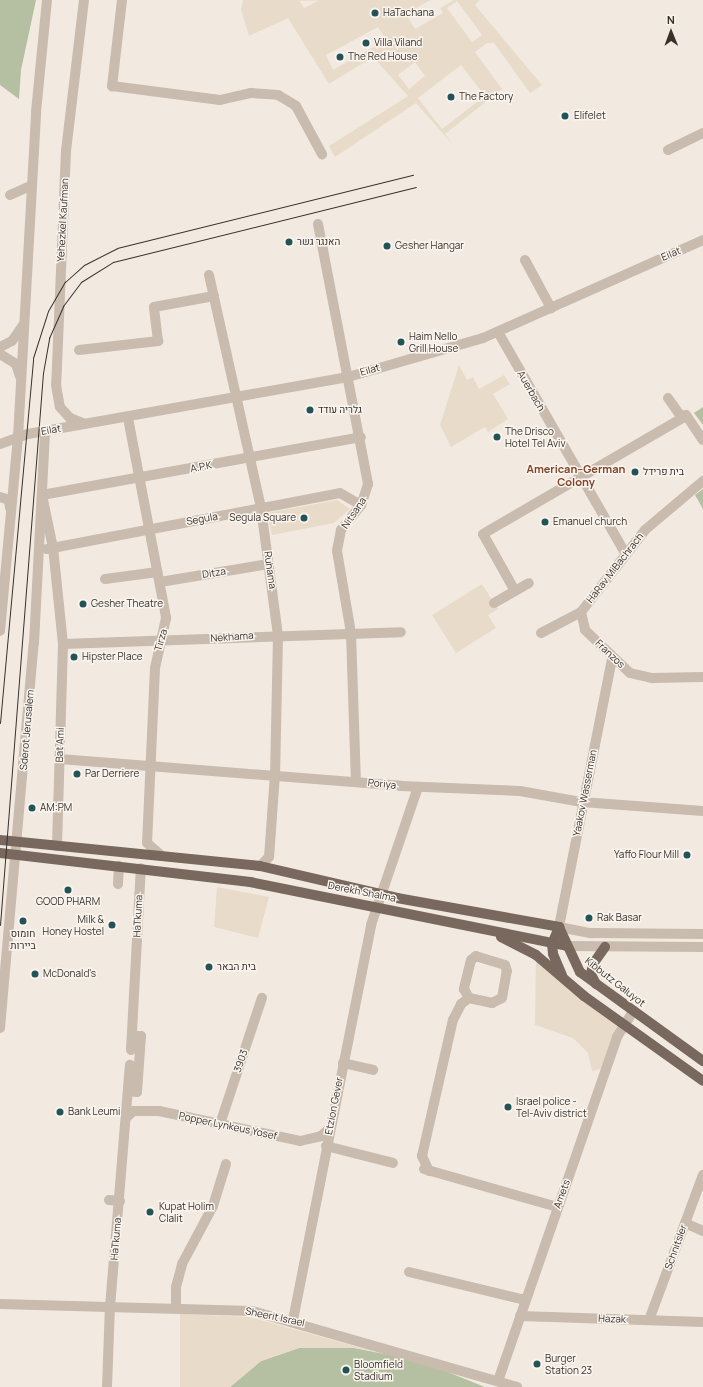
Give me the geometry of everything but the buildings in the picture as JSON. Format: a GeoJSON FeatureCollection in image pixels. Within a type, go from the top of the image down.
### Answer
{"type":"FeatureCollection","features":[{"type":"Feature","properties":{"kind":"main road","name":"Derekh Shalma"},"geometry":{"type":"LineString","coordinates":[[0,840],[260,866],[380,894],[559,927]]}},
{"type":"Feature","properties":{"kind":"main road","name":"Derekh Shalma"},"geometry":{"type":"LineString","coordinates":[[0,853],[141,868],[250,882],[474,926],[566,946]]}},
{"type":"Feature","properties":{"kind":"main road"},"geometry":{"type":"LineString","coordinates":[[474,926],[520,945],[623,1024],[703,1081]]}},
{"type":"Feature","properties":{"kind":"main road"},"geometry":{"type":"LineString","coordinates":[[559,927],[552,944],[555,960],[567,982]]}},
{"type":"Feature","properties":{"kind":"main road","name":"Kibbutz Galuyot"},"geometry":{"type":"LineString","coordinates":[[559,927],[575,965],[597,986],[703,1061]]}},
{"type":"Feature","properties":{"kind":"main road"},"geometry":{"type":"LineString","coordinates":[[597,986],[592,970],[596,956],[605,947]]}},
{"type":"Feature","properties":{"kind":"street"},"geometry":{"type":"LineString","coordinates":[[0,631],[2,574],[18,437],[32,185],[47,0]]}},
{"type":"Feature","properties":{"kind":"street","name":"Yehezkel Kaufman"},"geometry":{"type":"LineString","coordinates":[[84,0],[66,151],[56,385],[64,412],[89,424]]}},
{"type":"Feature","properties":{"kind":"street"},"geometry":{"type":"LineString","coordinates":[[122,0],[112,86],[220,100],[251,93],[278,95],[296,106],[322,154]]}},
{"type":"Feature","properties":{"kind":"street"},"geometry":{"type":"LineString","coordinates":[[668,150],[703,133]]}},
{"type":"Feature","properties":{"kind":"street"},"geometry":{"type":"LineString","coordinates":[[10,195],[32,185]]}},
{"type":"Feature","properties":{"kind":"street","name":"Nitsana"},"geometry":{"type":"LineString","coordinates":[[318,224],[361,437],[368,484],[361,505],[341,530],[337,551],[351,633],[356,782]]}},
{"type":"Feature","properties":{"kind":"street","name":"Eilat"},"geometry":{"type":"LineString","coordinates":[[0,444],[18,437],[45,431],[128,418],[348,377],[498,332],[703,240]]}},
{"type":"Feature","properties":{"kind":"street"},"geometry":{"type":"LineString","coordinates":[[526,260],[551,308]]}},
{"type":"Feature","properties":{"kind":"street","name":"Ruhama"},"geometry":{"type":"LineString","coordinates":[[210,275],[261,508],[278,635],[276,774],[269,857],[260,866]]}},
{"type":"Feature","properties":{"kind":"street"},"geometry":{"type":"LineString","coordinates":[[79,350],[158,341],[154,307],[214,296]]}},
{"type":"Feature","properties":{"kind":"street"},"geometry":{"type":"LineString","coordinates":[[0,347],[17,336],[25,319]]}},
{"type":"Feature","properties":{"kind":"street","name":"Auerbach"},"geometry":{"type":"LineString","coordinates":[[498,332],[580,477],[625,552]]}},
{"type":"Feature","properties":{"kind":"street"},"geometry":{"type":"LineString","coordinates":[[0,354],[16,364],[21,387]]}},
{"type":"Feature","properties":{"kind":"street"},"geometry":{"type":"LineString","coordinates":[[668,398],[682,418]]}},
{"type":"Feature","properties":{"kind":"street"},"geometry":{"type":"LineString","coordinates":[[515,591],[483,534],[686,416],[703,440]]}},
{"type":"Feature","properties":{"kind":"street","name":"Tirza"},"geometry":{"type":"LineString","coordinates":[[128,418],[166,618],[155,668],[147,843],[163,857]]}},
{"type":"Feature","properties":{"kind":"street","name":"Sderot Jerusalem"},"geometry":{"type":"LineString","coordinates":[[0,1028],[18,842],[39,551],[45,431]]}},
{"type":"Feature","properties":{"kind":"street","name":"A.P.K"},"geometry":{"type":"LineString","coordinates":[[42,496],[361,437]]}},
{"type":"Feature","properties":{"kind":"street","name":"HaRav MiBachrach"},"geometry":{"type":"LineString","coordinates":[[541,633],[581,612],[625,552],[670,506],[703,481]]}},
{"type":"Feature","properties":{"kind":"street","name":"Segula"},"geometry":{"type":"LineString","coordinates":[[39,551],[149,528],[340,493],[361,505]]}},
{"type":"Feature","properties":{"kind":"street","name":"Bat Ami"},"geometry":{"type":"LineString","coordinates":[[42,496],[53,548],[64,644],[57,846]]}},
{"type":"Feature","properties":{"kind":"street"},"geometry":{"type":"LineString","coordinates":[[0,497],[9,500],[10,508]]}},
{"type":"Feature","properties":{"kind":"street","name":"Ditza"},"geometry":{"type":"LineString","coordinates":[[105,579],[159,577],[269,564]]}},
{"type":"Feature","properties":{"kind":"street"},"geometry":{"type":"LineString","coordinates":[[494,603],[529,583]]}},
{"type":"Feature","properties":{"kind":"street","name":"Franzos"},"geometry":{"type":"LineString","coordinates":[[581,612],[585,630],[612,659],[630,673],[652,678],[703,677]]}},
{"type":"Feature","properties":{"kind":"street","name":"Nekhama"},"geometry":{"type":"LineString","coordinates":[[64,644],[161,642],[278,635],[401,632]]}},
{"type":"Feature","properties":{"kind":"street","name":"Yaakov Wasserman"},"geometry":{"type":"LineString","coordinates":[[559,927],[582,802],[612,659]]}},
{"type":"Feature","properties":{"kind":"street","name":"Poriya"},"geometry":{"type":"LineString","coordinates":[[60,759],[276,774],[418,787],[520,791],[582,802],[703,811]]}},
{"type":"Feature","properties":{"kind":"street","name":"Etzion Gever"},"geometry":{"type":"LineString","coordinates":[[293,1320],[342,1063],[380,894],[418,787]]}},
{"type":"Feature","properties":{"kind":"street"},"geometry":{"type":"LineString","coordinates":[[118,884],[119,866]]}},
{"type":"Feature","properties":{"kind":"street","name":"HaTkuma"},"geometry":{"type":"LineString","coordinates":[[131,1050],[141,868]]}},
{"type":"Feature","properties":{"kind":"street","name":"Derekh Shalma"},"geometry":{"type":"LineString","coordinates":[[559,927],[598,933],[703,934]]}},
{"type":"Feature","properties":{"kind":"street","name":"Derekh Shalma"},"geometry":{"type":"LineString","coordinates":[[566,946],[703,947]]}},
{"type":"Feature","properties":{"kind":"street"},"geometry":{"type":"LineString","coordinates":[[429,1171],[422,1156],[450,1035],[461,1004],[469,998],[498,1002],[502,998],[507,971],[505,964],[476,956],[471,960],[464,989],[469,998]]}},
{"type":"Feature","properties":{"kind":"street","name":"3903"},"geometry":{"type":"LineString","coordinates":[[220,1124],[262,998]]}},
{"type":"Feature","properties":{"kind":"street","name":"Amets"},"geometry":{"type":"LineString","coordinates":[[498,1381],[557,1207],[623,1024],[632,1011]]}},
{"type":"Feature","properties":{"kind":"street"},"geometry":{"type":"LineString","coordinates":[[128,1091],[137,1092],[140,1052],[141,1036],[132,1036]]}},
{"type":"Feature","properties":{"kind":"street"},"geometry":{"type":"LineString","coordinates":[[342,1063],[373,1070]]}},
{"type":"Feature","properties":{"kind":"street","name":"HaTkuma"},"geometry":{"type":"LineString","coordinates":[[107,1387],[110,1307],[127,1117],[130,1065]]}},
{"type":"Feature","properties":{"kind":"street","name":"Popper Lynkeus Yosef"},"geometry":{"type":"LineString","coordinates":[[127,1117],[144,1110],[300,1141],[321,1136],[329,1129]]}},
{"type":"Feature","properties":{"kind":"street"},"geometry":{"type":"LineString","coordinates":[[326,1146],[393,1163]]}},
{"type":"Feature","properties":{"kind":"street"},"geometry":{"type":"LineString","coordinates":[[176,1307],[176,1287],[182,1264],[213,1206],[226,1164]]}},
{"type":"Feature","properties":{"kind":"street"},"geometry":{"type":"LineString","coordinates":[[418,1167],[557,1207]]}},
{"type":"Feature","properties":{"kind":"street","name":"Schnitsler"},"geometry":{"type":"LineString","coordinates":[[649,1320],[703,1175]]}},
{"type":"Feature","properties":{"kind":"street"},"geometry":{"type":"LineString","coordinates":[[109,1200],[120,1201]]}},
{"type":"Feature","properties":{"kind":"street"},"geometry":{"type":"LineString","coordinates":[[685,1223],[703,1230]]}},
{"type":"Feature","properties":{"kind":"street"},"geometry":{"type":"LineString","coordinates":[[409,1272],[525,1300]]}},
{"type":"Feature","properties":{"kind":"street","name":"Sheerit Israel"},"geometry":{"type":"LineString","coordinates":[[0,1304],[176,1307],[252,1311],[293,1320],[517,1387]]}},
{"type":"Feature","properties":{"kind":"street","name":"Hazak"},"geometry":{"type":"LineString","coordinates":[[520,1316],[703,1322]]}},
{"type":"Feature","properties":{"kind":"green space"},"geometry":{"type":"Polygon","coordinates":[[[0,0],[36,0],[21,70],[19,99],[0,85],[0,0]]]}},
{"type":"Feature","properties":{"kind":"green space"},"geometry":{"type":"Polygon","coordinates":[[[703,407],[703,425],[694,413],[703,407]]]}},
{"type":"Feature","properties":{"kind":"green space"},"geometry":{"type":"Polygon","coordinates":[[[703,489],[703,509],[695,495],[703,489]]]}},
{"type":"Feature","properties":{"kind":"green space","name":"Bloomfield Stadium"},"geometry":{"type":"Polygon","coordinates":[[[299,1348],[354,1348],[420,1361],[485,1387],[230,1387],[261,1361],[299,1348]]]}},
{"type":"Feature","properties":{"kind":"shaded area"},"geometry":{"type":"Polygon","coordinates":[[[243,0],[299,0],[304,8],[320,0],[430,0],[406,14],[415,29],[443,13],[440,8],[454,0],[480,0],[475,5],[542,85],[530,93],[494,43],[487,43],[475,52],[502,89],[445,134],[454,146],[416,103],[335,157],[329,146],[408,96],[373,57],[329,84],[288,18],[249,36],[241,10],[243,0]],[[457,1],[447,8],[472,42],[482,35],[457,1]],[[378,27],[326,55],[333,70],[386,40],[378,27]],[[415,62],[398,75],[409,89],[425,76],[415,62]],[[461,65],[418,98],[442,129],[485,96],[461,65]]]}},
{"type":"Feature","properties":{"kind":"shaded area"},"geometry":{"type":"Polygon","coordinates":[[[459,365],[467,380],[473,377],[479,389],[504,375],[510,384],[493,394],[508,419],[488,432],[485,427],[451,447],[440,425],[459,365]]]}},
{"type":"Feature","properties":{"kind":"shaded area","name":"Segula Square"},"geometry":{"type":"Polygon","coordinates":[[[337,500],[350,509],[334,523],[272,535],[267,513],[337,500]]]}},
{"type":"Feature","properties":{"kind":"shaded area"},"geometry":{"type":"Polygon","coordinates":[[[482,584],[498,609],[488,615],[496,628],[456,653],[432,615],[482,584]]]}},
{"type":"Feature","properties":{"kind":"shaded area"},"geometry":{"type":"Polygon","coordinates":[[[217,887],[269,897],[258,938],[214,927],[217,887]]]}},
{"type":"Feature","properties":{"kind":"shaded area"},"geometry":{"type":"Polygon","coordinates":[[[536,955],[623,1024],[609,1067],[592,1071],[588,1053],[573,1038],[535,1025],[536,955]]]}},
{"type":"Feature","properties":{"kind":"shaded area"},"geometry":{"type":"Polygon","coordinates":[[[180,1314],[249,1317],[373,1351],[354,1348],[299,1348],[261,1361],[230,1387],[180,1387],[180,1314]]]}},
{"type":"Feature","properties":{"kind":"tram line"},"geometry":{"type":"LineString","coordinates":[[0,723],[33,358],[48,311],[65,282],[84,265],[117,248],[413,175]]}},
{"type":"Feature","properties":{"kind":"tram line"},"geometry":{"type":"LineString","coordinates":[[0,925],[43,373],[49,338],[63,306],[81,282],[113,262],[416,187]]}},
{"type":"Feature","properties":{"kind":"place","name":"HaTachana"},"geometry":{"type":"Point","coordinates":[375,13]}},
{"type":"Feature","properties":{"kind":"place","name":"Villa Viland"},"geometry":{"type":"Point","coordinates":[366,43]}},
{"type":"Feature","properties":{"kind":"place","name":"The Red House"},"geometry":{"type":"Point","coordinates":[340,57]}},
{"type":"Feature","properties":{"kind":"place","name":"The Factory"},"geometry":{"type":"Point","coordinates":[451,97]}},
{"type":"Feature","properties":{"kind":"place","name":"Elifelet"},"geometry":{"type":"Point","coordinates":[565,116]}},
{"type":"Feature","properties":{"kind":"place","name":"האנגר גשר"},"geometry":{"type":"Point","coordinates":[289,242]}},
{"type":"Feature","properties":{"kind":"place","name":"Gesher Hangar"},"geometry":{"type":"Point","coordinates":[387,246]}},
{"type":"Feature","properties":{"kind":"place","name":"Haim Nello Grill House"},"geometry":{"type":"Point","coordinates":[401,342]}},
{"type":"Feature","properties":{"kind":"place","name":"גלריה עודד"},"geometry":{"type":"Point","coordinates":[310,410]}},
{"type":"Feature","properties":{"kind":"place","name":"The Drisco Hotel Tel Aviv"},"geometry":{"type":"Point","coordinates":[497,437]}},
{"type":"Feature","properties":{"kind":"place","name":"בית פרידל"},"geometry":{"type":"Point","coordinates":[635,472]}},
{"type":"Feature","properties":{"kind":"place","name":"Segula Square"},"geometry":{"type":"Point","coordinates":[304,518]}},
{"type":"Feature","properties":{"kind":"place","name":"Emanuel church"},"geometry":{"type":"Point","coordinates":[545,522]}},
{"type":"Feature","properties":{"kind":"place","name":"Gesher Theatre"},"geometry":{"type":"Point","coordinates":[83,604]}},
{"type":"Feature","properties":{"kind":"place","name":"Hipster Place"},"geometry":{"type":"Point","coordinates":[74,657]}},
{"type":"Feature","properties":{"kind":"place","name":"Par Derriere"},"geometry":{"type":"Point","coordinates":[77,774]}},
{"type":"Feature","properties":{"kind":"place","name":"AM:PM"},"geometry":{"type":"Point","coordinates":[32,808]}},
{"type":"Feature","properties":{"kind":"place","name":"Yaffo Flour Mill"},"geometry":{"type":"Point","coordinates":[687,855]}},
{"type":"Feature","properties":{"kind":"place","name":"GOOD PHARM"},"geometry":{"type":"Point","coordinates":[68,890]}},
{"type":"Feature","properties":{"kind":"place","name":"Rak Basar"},"geometry":{"type":"Point","coordinates":[589,918]}},
{"type":"Feature","properties":{"kind":"place","name":"חומוס ביירות"},"geometry":{"type":"Point","coordinates":[23,921]}},
{"type":"Feature","properties":{"kind":"place","name":"Milk & Honey Hostel"},"geometry":{"type":"Point","coordinates":[112,925]}},
{"type":"Feature","properties":{"kind":"place","name":"בית הבאר"},"geometry":{"type":"Point","coordinates":[209,967]}},
{"type":"Feature","properties":{"kind":"place","name":"McDonald's"},"geometry":{"type":"Point","coordinates":[35,974]}},
{"type":"Feature","properties":{"kind":"place","name":"Israel police - Tel-Aviv district"},"geometry":{"type":"Point","coordinates":[508,1107]}},
{"type":"Feature","properties":{"kind":"place","name":"Bank Leumi"},"geometry":{"type":"Point","coordinates":[60,1112]}},
{"type":"Feature","properties":{"kind":"place","name":"Kupat Holim Clalit"},"geometry":{"type":"Point","coordinates":[150,1212]}},
{"type":"Feature","properties":{"kind":"place","name":"Burger Station 23"},"geometry":{"type":"Point","coordinates":[537,1364]}},
{"type":"Feature","properties":{"kind":"place","name":"Bloomfield Stadium"},"geometry":{"type":"Point","coordinates":[346,1370]}},
{"type":"Feature","properties":{"kind":"district","name":"American–German Colony"},"geometry":{"type":"Point","coordinates":[576,476]}}]}
